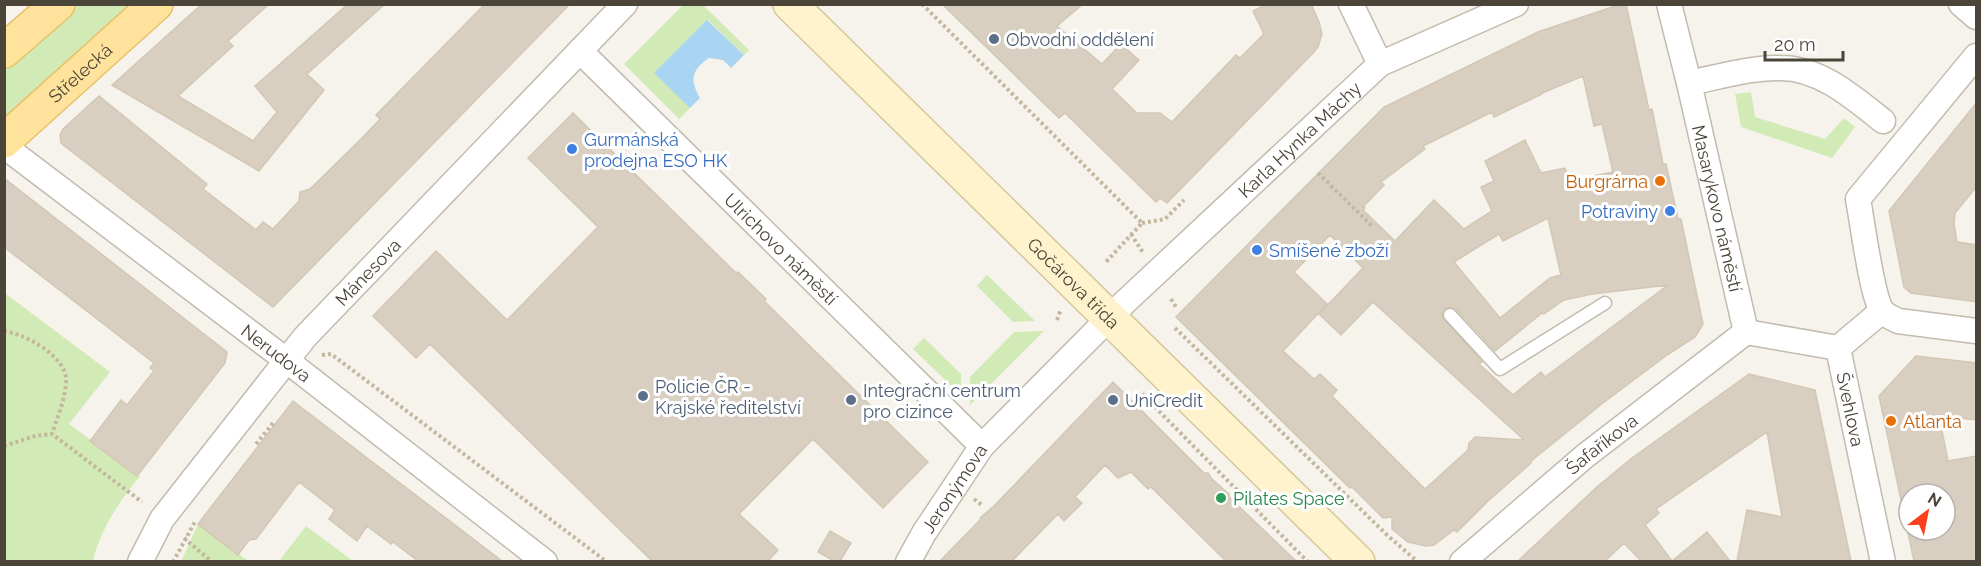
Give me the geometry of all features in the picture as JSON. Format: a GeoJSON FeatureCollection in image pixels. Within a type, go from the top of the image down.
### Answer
{"type":"FeatureCollection","features":[{"type":"Feature","properties":{"kind":"main road"},"geometry":{"type":"LineString","coordinates":[[4,51],[57,4]]}},
{"type":"Feature","properties":{"kind":"main road","name":"Střelecká"},"geometry":{"type":"LineString","coordinates":[[4,141],[156,4]]}},
{"type":"Feature","properties":{"kind":"street","name":"Mánesova"},"geometry":{"type":"LineString","coordinates":[[140,561],[162,519],[286,360],[625,4]]}},
{"type":"Feature","properties":{"kind":"street","name":"Gočárova třída"},"geometry":{"type":"LineString","coordinates":[[790,4],[1358,561]]}},
{"type":"Feature","properties":{"kind":"street"},"geometry":{"type":"LineString","coordinates":[[1351,4],[1380,64]]}},
{"type":"Feature","properties":{"kind":"street","name":"Karla Hynka Máchy"},"geometry":{"type":"LineString","coordinates":[[1109,317],[1380,64],[1516,4]]}},
{"type":"Feature","properties":{"kind":"street","name":"Masarykovo náměstí"},"geometry":{"type":"LineString","coordinates":[[1669,4],[1746,332]]}},
{"type":"Feature","properties":{"kind":"street"},"geometry":{"type":"LineString","coordinates":[[1961,4],[1977,17]]}},
{"type":"Feature","properties":{"kind":"street","name":"Ulrichovo náměstí"},"geometry":{"type":"LineString","coordinates":[[580,51],[982,446]]}},
{"type":"Feature","properties":{"kind":"street"},"geometry":{"type":"LineString","coordinates":[[1977,56],[1858,199],[1875,293],[1882,311],[1898,321],[1977,332]]}},
{"type":"Feature","properties":{"kind":"street"},"geometry":{"type":"LineString","coordinates":[[1689,83],[1761,69],[1783,68],[1804,72],[1824,79],[1847,93],[1883,121]]}},
{"type":"Feature","properties":{"kind":"street","name":"Nerudova"},"geometry":{"type":"LineString","coordinates":[[4,146],[286,360],[545,561]]}},
{"type":"Feature","properties":{"kind":"street"},"geometry":{"type":"LineString","coordinates":[[1838,348],[1882,311]]}},
{"type":"Feature","properties":{"kind":"street","name":"Jeronýmova"},"geometry":{"type":"LineString","coordinates":[[908,561],[982,446],[1109,317]]}},
{"type":"Feature","properties":{"kind":"street","name":"Švehlova"},"geometry":{"type":"LineString","coordinates":[[1746,332],[1838,348],[1883,561]]}},
{"type":"Feature","properties":{"kind":"street","name":"Šafaříkova"},"geometry":{"type":"LineString","coordinates":[[1462,561],[1585,456],[1746,332]]}},
{"type":"Feature","properties":{"kind":"lane"},"geometry":{"type":"LineString","coordinates":[[1450,315],[1500,369],[1605,303]]}},
{"type":"Feature","properties":{"kind":"path"},"geometry":{"type":"LineString","coordinates":[[922,4],[1142,223]]}},
{"type":"Feature","properties":{"kind":"path"},"geometry":{"type":"LineString","coordinates":[[1318,173],[1373,227]]}},
{"type":"Feature","properties":{"kind":"path"},"geometry":{"type":"LineString","coordinates":[[1106,262],[1142,223],[1165,219],[1184,200]]}},
{"type":"Feature","properties":{"kind":"path"},"geometry":{"type":"LineString","coordinates":[[1131,234],[1145,255]]}},
{"type":"Feature","properties":{"kind":"path"},"geometry":{"type":"LineString","coordinates":[[1171,299],[1176,307]]}},
{"type":"Feature","properties":{"kind":"path"},"geometry":{"type":"LineString","coordinates":[[1057,320],[1061,309]]}},
{"type":"Feature","properties":{"kind":"path"},"geometry":{"type":"LineString","coordinates":[[1175,328],[1387,535],[1418,561]]}},
{"type":"Feature","properties":{"kind":"path"},"geometry":{"type":"LineString","coordinates":[[4,331],[17,333],[38,344],[59,362],[66,379],[52,434]]}},
{"type":"Feature","properties":{"kind":"path"},"geometry":{"type":"LineString","coordinates":[[331,354],[607,561]]}},
{"type":"Feature","properties":{"kind":"path"},"geometry":{"type":"LineString","coordinates":[[1150,403],[1308,561]]}},
{"type":"Feature","properties":{"kind":"path"},"geometry":{"type":"LineString","coordinates":[[4,446],[35,436],[52,434],[142,502]]}},
{"type":"Feature","properties":{"kind":"path"},"geometry":{"type":"LineString","coordinates":[[179,534],[212,561]]}},
{"type":"Feature","properties":{"kind":"green space"},"geometry":{"type":"Polygon","coordinates":[[[78,5],[137,5],[5,122],[4,69],[78,5]]]}},
{"type":"Feature","properties":{"kind":"green space"},"geometry":{"type":"Polygon","coordinates":[[[683,5],[703,5],[749,50],[744,55],[708,20],[655,73],[690,108],[679,119],[624,64],[683,5]]]}},
{"type":"Feature","properties":{"kind":"green space"},"geometry":{"type":"Polygon","coordinates":[[[1751,92],[1755,117],[1825,139],[1844,118],[1855,127],[1832,158],[1741,127],[1735,94],[1751,92]]]}},
{"type":"Feature","properties":{"kind":"green space"},"geometry":{"type":"Polygon","coordinates":[[[987,275],[1035,321],[1013,322],[977,286],[987,275]]]}},
{"type":"Feature","properties":{"kind":"green space"},"geometry":{"type":"Polygon","coordinates":[[[6,294],[110,372],[69,424],[140,476],[112,516],[101,537],[93,561],[5,561],[4,295],[6,294]]]}},
{"type":"Feature","properties":{"kind":"green space"},"geometry":{"type":"Polygon","coordinates":[[[1044,331],[970,405],[970,377],[1014,332],[1044,331]]]}},
{"type":"Feature","properties":{"kind":"green space"},"geometry":{"type":"Polygon","coordinates":[[[924,338],[961,374],[961,395],[913,349],[924,338]]]}},
{"type":"Feature","properties":{"kind":"green space"},"geometry":{"type":"Polygon","coordinates":[[[198,524],[248,561],[181,562],[198,524]]]}},
{"type":"Feature","properties":{"kind":"green space"},"geometry":{"type":"Polygon","coordinates":[[[306,526],[353,561],[279,561],[306,526]]]}},
{"type":"Feature","properties":{"kind":"water"},"geometry":{"type":"Polygon","coordinates":[[[707,20],[744,55],[731,68],[723,60],[709,58],[703,62],[694,76],[700,98],[690,108],[654,73],[707,20]]]}},
{"type":"Feature","properties":{"kind":"building"},"geometry":{"type":"Polygon","coordinates":[[[202,4],[269,4],[228,41],[233,46],[178,96],[253,141],[277,112],[255,86],[348,4],[385,4],[307,74],[324,90],[259,171],[112,85],[202,4]]]}},
{"type":"Feature","properties":{"kind":"building"},"geometry":{"type":"Polygon","coordinates":[[[485,4],[570,4],[273,307],[61,143],[60,135],[63,129],[99,96],[207,184],[203,189],[256,230],[263,222],[273,229],[299,201],[300,192],[310,189],[361,139],[380,119],[376,115],[485,4]]]}},
{"type":"Feature","properties":{"kind":"building"},"geometry":{"type":"Polygon","coordinates":[[[942,4],[1083,4],[1057,26],[1102,64],[1121,44],[1139,60],[1112,89],[1137,113],[1160,113],[1172,122],[1236,55],[1240,58],[1264,34],[1253,11],[1267,4],[1311,4],[1322,34],[1314,52],[1167,203],[1160,198],[1156,202],[1065,113],[1059,118],[942,4]]]}},
{"type":"Feature","properties":{"kind":"building"},"geometry":{"type":"Polygon","coordinates":[[[1626,4],[1649,110],[1652,109],[1663,164],[1666,164],[1678,219],[1681,219],[1703,324],[1695,337],[1603,403],[1531,461],[1457,532],[1454,530],[1434,545],[1426,546],[1408,542],[1392,529],[1392,517],[1383,518],[1352,487],[1350,488],[1176,317],[1384,107],[1538,32],[1626,4]],[[1583,76],[1494,117],[1492,112],[1423,146],[1425,149],[1381,182],[1384,185],[1363,207],[1365,208],[1363,210],[1395,241],[1434,200],[1464,229],[1492,211],[1481,187],[1494,181],[1485,161],[1525,140],[1541,173],[1565,168],[1569,181],[1613,172],[1602,124],[1594,126],[1583,76]],[[1548,218],[1503,241],[1499,234],[1454,262],[1500,318],[1550,278],[1561,275],[1548,218]],[[1330,235],[1294,272],[1327,304],[1283,351],[1314,379],[1320,374],[1337,390],[1332,396],[1425,489],[1468,450],[1469,443],[1475,437],[1524,440],[1373,302],[1341,335],[1319,314],[1363,268],[1330,235]],[[1668,285],[1592,294],[1564,300],[1544,314],[1542,313],[1495,351],[1456,309],[1448,307],[1444,309],[1442,316],[1482,362],[1479,364],[1513,395],[1541,372],[1545,377],[1668,285]]]}},
{"type":"Feature","properties":{"kind":"building"},"geometry":{"type":"Polygon","coordinates":[[[1977,102],[1977,186],[1955,213],[1954,224],[1957,242],[1977,245],[1977,302],[1911,293],[1904,287],[1889,211],[1977,102]]]}},
{"type":"Feature","properties":{"kind":"building"},"geometry":{"type":"Polygon","coordinates":[[[573,113],[737,274],[738,272],[766,299],[764,301],[928,462],[883,508],[813,439],[739,514],[778,550],[768,561],[652,561],[430,344],[416,358],[373,316],[436,251],[507,320],[598,227],[528,158],[573,113]]]}},
{"type":"Feature","properties":{"kind":"building"},"geometry":{"type":"Polygon","coordinates":[[[4,178],[227,352],[225,363],[137,476],[90,441],[121,400],[127,405],[154,371],[150,368],[154,363],[4,247],[4,178]]]}},
{"type":"Feature","properties":{"kind":"building"},"geometry":{"type":"Polygon","coordinates":[[[1916,356],[1977,363],[1977,420],[1939,416],[1948,461],[1977,456],[1977,561],[1914,561],[1910,542],[1957,542],[1957,482],[1897,482],[1879,396],[1916,356]]]}},
{"type":"Feature","properties":{"kind":"building"},"geometry":{"type":"Polygon","coordinates":[[[1749,374],[1815,390],[1851,561],[1737,561],[1747,510],[1782,517],[1767,432],[1656,509],[1659,513],[1645,525],[1672,561],[1641,561],[1624,543],[1605,561],[1518,561],[1598,486],[1632,458],[1749,374]]]}},
{"type":"Feature","properties":{"kind":"building"},"geometry":{"type":"Polygon","coordinates":[[[1113,382],[1296,561],[1226,561],[1151,487],[1148,489],[1131,472],[1118,478],[1105,465],[1075,497],[1082,503],[1064,521],[1058,514],[1012,561],[940,561],[1113,382]]]}},
{"type":"Feature","properties":{"kind":"building"},"geometry":{"type":"Polygon","coordinates":[[[293,401],[502,561],[418,561],[367,526],[357,541],[329,519],[335,510],[299,482],[256,539],[249,540],[238,555],[198,524],[293,401]]]}},
{"type":"Feature","properties":{"kind":"building"},"geometry":{"type":"Polygon","coordinates":[[[830,531],[851,543],[840,561],[834,561],[818,552],[830,531]]]}},
{"type":"Feature","properties":{"kind":"building"},"geometry":{"type":"Polygon","coordinates":[[[1707,532],[1730,561],[1672,561],[1707,532]]]}},
{"type":"Feature","properties":{"kind":"place","name":"Obvodní oddělení"},"geometry":{"type":"Point","coordinates":[994,39]}},
{"type":"Feature","properties":{"kind":"place","name":"Gurmánská prodejna ESO HK"},"geometry":{"type":"Point","coordinates":[572,149]}},
{"type":"Feature","properties":{"kind":"place","name":"Burgrárna"},"geometry":{"type":"Point","coordinates":[1660,181]}},
{"type":"Feature","properties":{"kind":"place","name":"Potraviny"},"geometry":{"type":"Point","coordinates":[1670,211]}},
{"type":"Feature","properties":{"kind":"place","name":"Smíšené zboží"},"geometry":{"type":"Point","coordinates":[1257,250]}},
{"type":"Feature","properties":{"kind":"place","name":"Policie ČR - Krajské ředitelství"},"geometry":{"type":"Point","coordinates":[643,396]}},
{"type":"Feature","properties":{"kind":"place","name":"Integrační centrum pro cizince"},"geometry":{"type":"Point","coordinates":[851,400]}},
{"type":"Feature","properties":{"kind":"place","name":"UniCredit"},"geometry":{"type":"Point","coordinates":[1113,400]}},
{"type":"Feature","properties":{"kind":"place","name":"Atlanta"},"geometry":{"type":"Point","coordinates":[1891,421]}},
{"type":"Feature","properties":{"kind":"place","name":"Pilates Space"},"geometry":{"type":"Point","coordinates":[1221,498]}}]}
